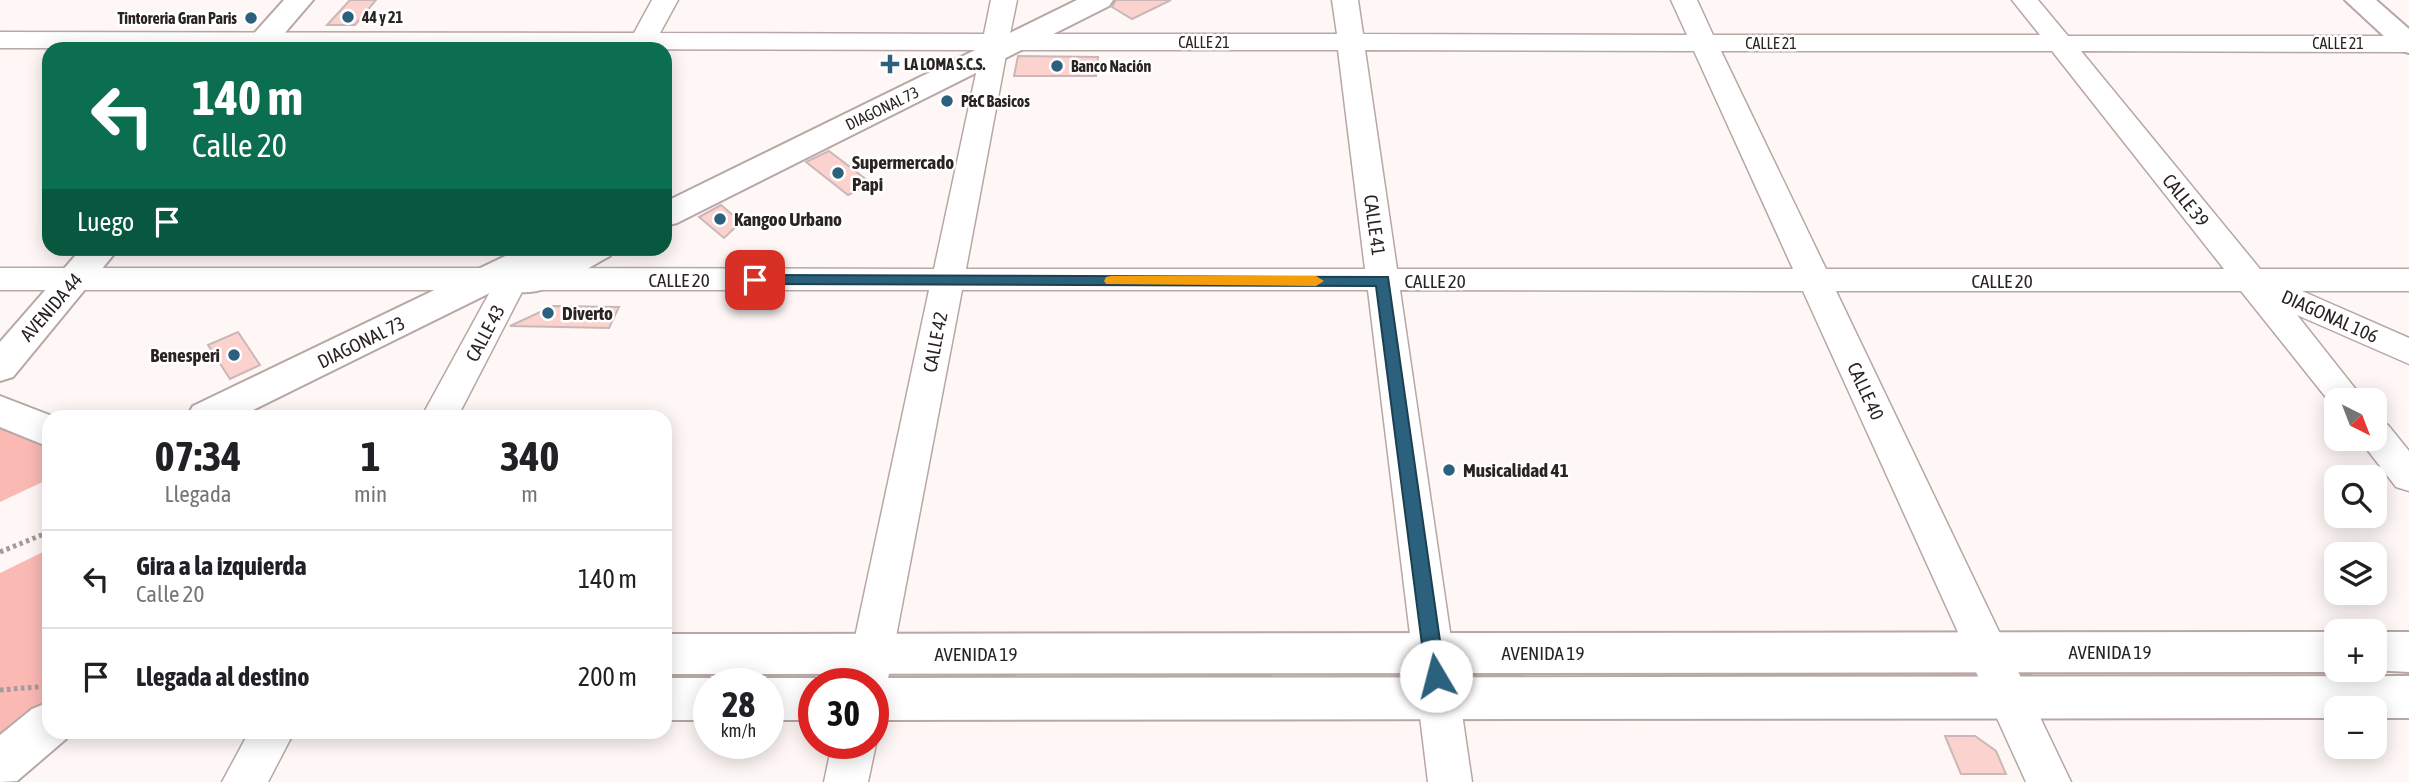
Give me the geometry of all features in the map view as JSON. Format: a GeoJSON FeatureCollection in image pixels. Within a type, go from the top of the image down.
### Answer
{"type":"FeatureCollection","features":[{"type":"Feature","properties":{"kind":"main road"},"geometry":{"type":"LineString","coordinates":[[275,42],[299,0]]}},
{"type":"Feature","properties":{"kind":"main road"},"geometry":{"type":"LineString","coordinates":[[277,42],[326,0]]}},
{"type":"Feature","properties":{"kind":"main road","name":"DIAGONAL 73"},"geometry":{"type":"LineString","coordinates":[[672,211],[996,42],[1061,0]]}},
{"type":"Feature","properties":{"kind":"main road","name":"DIAGONAL 73"},"geometry":{"type":"LineString","coordinates":[[672,190],[996,42],[1099,0]]}},
{"type":"Feature","properties":{"kind":"main road"},"geometry":{"type":"LineString","coordinates":[[2359,0],[2409,44]]}},
{"type":"Feature","properties":{"kind":"main road"},"geometry":{"type":"LineString","coordinates":[[2396,0],[2409,11]]}},
{"type":"Feature","properties":{"kind":"main road","name":"AVENIDA 44"},"geometry":{"type":"LineString","coordinates":[[0,332],[65,270],[89,256]]}},
{"type":"Feature","properties":{"kind":"main road","name":"DIAGONAL 73"},"geometry":{"type":"LineString","coordinates":[[220,410],[521,271],[571,256]]}},
{"type":"Feature","properties":{"kind":"main road","name":"AVENIDA 44"},"geometry":{"type":"LineString","coordinates":[[0,366],[65,270]]}},
{"type":"Feature","properties":{"kind":"main road","name":"DIAGONAL 73"},"geometry":{"type":"LineString","coordinates":[[271,410],[521,271]]}},
{"type":"Feature","properties":{"kind":"main road"},"geometry":{"type":"LineString","coordinates":[[0,410],[42,429]]}},
{"type":"Feature","properties":{"kind":"main road","name":"AVENIDA 19"},"geometry":{"type":"LineString","coordinates":[[889,668],[1433,653],[2324,652]]}},
{"type":"Feature","properties":{"kind":"main road"},"geometry":{"type":"LineString","coordinates":[[2387,652],[2409,652]]}},
{"type":"Feature","properties":{"kind":"main road","name":"AVENIDA 19"},"geometry":{"type":"LineString","coordinates":[[672,655],[855,668]]}},
{"type":"Feature","properties":{"kind":"main road"},"geometry":{"type":"LineString","coordinates":[[889,699],[2409,697]]}},
{"type":"Feature","properties":{"kind":"main road"},"geometry":{"type":"LineString","coordinates":[[672,699],[693,699]]}},
{"type":"Feature","properties":{"kind":"main road"},"geometry":{"type":"LineString","coordinates":[[0,765],[42,730]]}},
{"type":"Feature","properties":{"kind":"street"},"geometry":{"type":"LineString","coordinates":[[644,42],[665,0]]}},
{"type":"Feature","properties":{"kind":"street","name":"CALLE 42"},"geometry":{"type":"LineString","coordinates":[[869,668],[1004,0]]}},
{"type":"Feature","properties":{"kind":"street","name":"CALLE 41"},"geometry":{"type":"LineString","coordinates":[[1345,0],[1450,782]]}},
{"type":"Feature","properties":{"kind":"street","name":"CALLE 40"},"geometry":{"type":"LineString","coordinates":[[1684,0],[2049,782]]}},
{"type":"Feature","properties":{"kind":"street","name":"CALLE 39"},"geometry":{"type":"LineString","coordinates":[[2025,0],[2337,388]]}},
{"type":"Feature","properties":{"kind":"street","name":"CALLE 21"},"geometry":{"type":"LineString","coordinates":[[0,40],[109,42]]}},
{"type":"Feature","properties":{"kind":"street","name":"CALLE 21"},"geometry":{"type":"LineString","coordinates":[[672,45],[996,42],[2409,44]]}},
{"type":"Feature","properties":{"kind":"street","name":"CALLE 20"},"geometry":{"type":"LineString","coordinates":[[0,279],[65,270],[521,271],[947,281],[2409,280]]}},
{"type":"Feature","properties":{"kind":"street","name":"CALLE 43"},"geometry":{"type":"LineString","coordinates":[[443,410],[521,271]]}},
{"type":"Feature","properties":{"kind":"street","name":"DIAGONAL 106"},"geometry":{"type":"LineString","coordinates":[[2251,281],[2409,352]]}},
{"type":"Feature","properties":{"kind":"street"},"geometry":{"type":"LineString","coordinates":[[2387,450],[2409,477]]}},
{"type":"Feature","properties":{"kind":"street"},"geometry":{"type":"LineString","coordinates":[[244,782],[268,739]]}},
{"type":"Feature","properties":{"kind":"street"},"geometry":{"type":"LineString","coordinates":[[846,782],[851,759]]}},
{"type":"Feature","properties":{"kind":"path"},"geometry":{"type":"LineString","coordinates":[[0,552],[42,535]]}},
{"type":"Feature","properties":{"kind":"path"},"geometry":{"type":"LineString","coordinates":[[0,690],[42,687]]}},
{"type":"Feature","properties":{"kind":"shaded area"},"geometry":{"type":"Polygon","coordinates":[[[0,428],[42,444],[42,482],[0,502],[0,428]]]}},
{"type":"Feature","properties":{"kind":"shaded area"},"geometry":{"type":"Polygon","coordinates":[[[42,552],[42,713],[0,749],[0,573],[42,552]]]}},
{"type":"Feature","properties":{"kind":"building"},"geometry":{"type":"Polygon","coordinates":[[[350,0],[376,0],[355,25],[327,25],[350,0]]]}},
{"type":"Feature","properties":{"kind":"building"},"geometry":{"type":"Polygon","coordinates":[[[1116,0],[1171,0],[1132,19],[1112,7],[1116,0]]]}},
{"type":"Feature","properties":{"kind":"building","name":"Banco Nación"},"geometry":{"type":"Polygon","coordinates":[[[1018,56],[1098,57],[1096,76],[1014,76],[1018,56]]]}},
{"type":"Feature","properties":{"kind":"building","name":"Supermercado Papi"},"geometry":{"type":"Polygon","coordinates":[[[829,151],[871,183],[848,195],[806,162],[829,151]]]}},
{"type":"Feature","properties":{"kind":"building","name":"Kangoo Urbano"},"geometry":{"type":"Polygon","coordinates":[[[721,205],[741,222],[724,238],[699,217],[721,205]]]}},
{"type":"Feature","properties":{"kind":"building"},"geometry":{"type":"Polygon","coordinates":[[[553,306],[619,307],[609,328],[510,326],[553,306]]]}},
{"type":"Feature","properties":{"kind":"building","name":"Benesperi"},"geometry":{"type":"Polygon","coordinates":[[[238,332],[260,365],[230,379],[208,345],[238,332]]]}},
{"type":"Feature","properties":{"kind":"building"},"geometry":{"type":"Polygon","coordinates":[[[1945,736],[1975,736],[1996,751],[2006,774],[1961,774],[1945,736]]]}},
{"type":"Feature","properties":{"kind":"slow traffic"},"geometry":{"type":"LineString","coordinates":[[1111,281],[1316,281]]}},
{"type":"Feature","properties":{"kind":"place","name":"44 y 21"},"geometry":{"type":"Point","coordinates":[348,17]}},
{"type":"Feature","properties":{"kind":"place","name":"Tintoreria Gran Paris"},"geometry":{"type":"Point","coordinates":[251,18]}},
{"type":"Feature","properties":{"kind":"place","name":"LA LOMA S.C.S."},"geometry":{"type":"Point","coordinates":[890,64]}},
{"type":"Feature","properties":{"kind":"place","name":"Banco Nación"},"geometry":{"type":"Point","coordinates":[1057,66]}},
{"type":"Feature","properties":{"kind":"place","name":"P&C Basicos"},"geometry":{"type":"Point","coordinates":[947,101]}},
{"type":"Feature","properties":{"kind":"place","name":"Supermercado Papi"},"geometry":{"type":"Point","coordinates":[838,173]}},
{"type":"Feature","properties":{"kind":"place","name":"Kangoo Urbano"},"geometry":{"type":"Point","coordinates":[720,219]}},
{"type":"Feature","properties":{"kind":"place","name":"Diverto"},"geometry":{"type":"Point","coordinates":[548,313]}},
{"type":"Feature","properties":{"kind":"place","name":"Benesperi"},"geometry":{"type":"Point","coordinates":[234,355]}},
{"type":"Feature","properties":{"kind":"place","name":"Musicalidad 41"},"geometry":{"type":"Point","coordinates":[1449,470]}},
{"type":"Feature","properties":{"kind":"route"},"geometry":{"type":"LineString","coordinates":[[755,280],[1382,281],[1436,676]]}}]}
